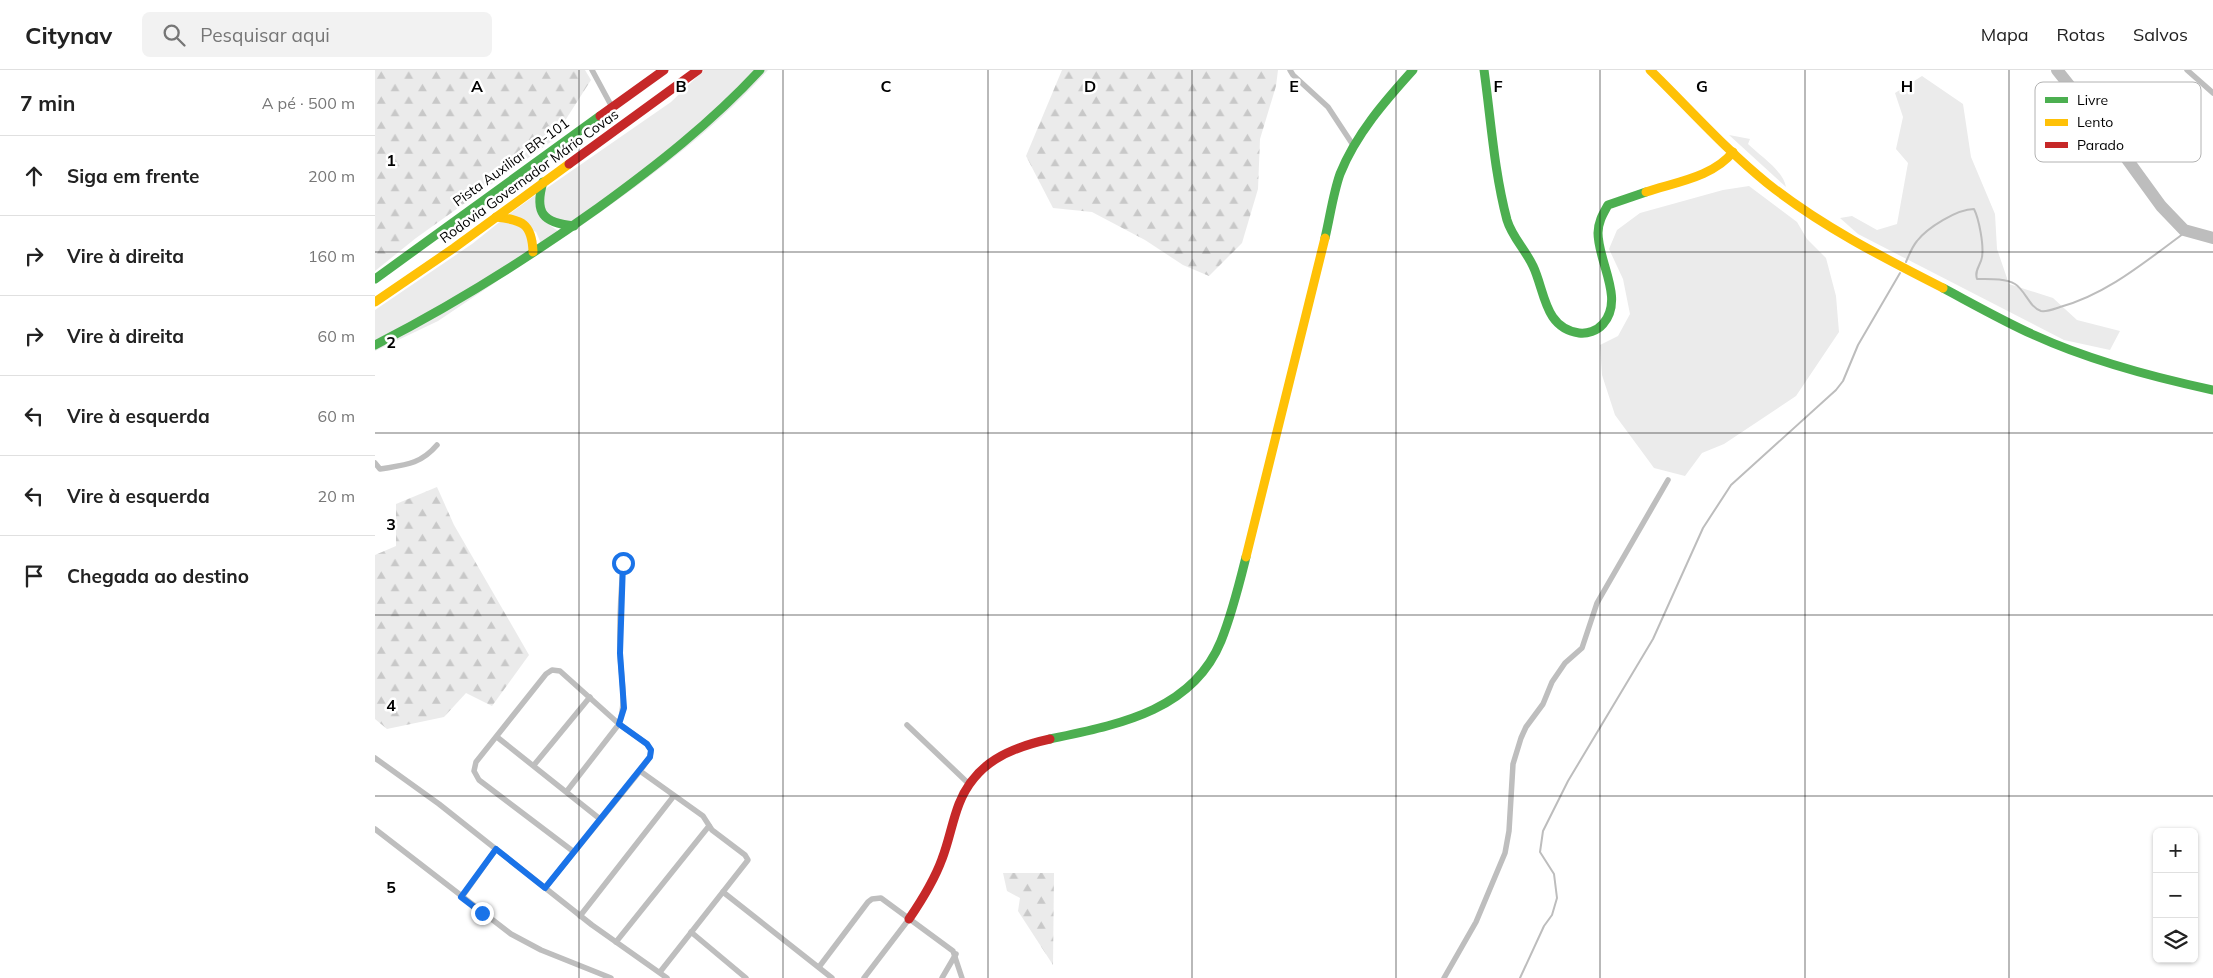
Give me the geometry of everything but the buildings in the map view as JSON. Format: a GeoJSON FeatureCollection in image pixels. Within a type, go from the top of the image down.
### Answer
{"type":"FeatureCollection","features":[{"type":"Feature","properties":{"kind":"main road","name":"Pista Auxiliar BR-101"},"geometry":{"type":"LineString","coordinates":[[375,279],[665,70]]}},
{"type":"Feature","properties":{"kind":"main road","name":"Rodovia Governador Mário Covas"},"geometry":{"type":"LineString","coordinates":[[375,302],[454,248],[698,70]]}},
{"type":"Feature","properties":{"kind":"main road"},"geometry":{"type":"LineString","coordinates":[[375,345],[429,317],[574,226],[640,177],[697,131],[739,94],[760,70]]}},
{"type":"Feature","properties":{"kind":"main road"},"geometry":{"type":"LineString","coordinates":[[909,919],[934,879],[945,849],[957,805],[969,784],[992,760],[1029,744],[1130,721],[1155,711],[1169,704],[1190,687],[1212,657],[1227,629],[1232,612],[1340,175],[1353,145],[1369,120],[1413,70]]}},
{"type":"Feature","properties":{"kind":"main road"},"geometry":{"type":"LineString","coordinates":[[1484,70],[1493,148],[1511,234],[1534,269],[1550,314],[1563,329],[1572,332],[1585,333],[1595,331],[1605,323],[1610,313],[1611,298],[1598,228],[1599,216],[1608,205],[1711,171],[1724,163],[1733,152]]}},
{"type":"Feature","properties":{"kind":"main road"},"geometry":{"type":"LineString","coordinates":[[1650,70],[1733,152],[1767,182],[1807,213],[1866,249],[2013,326],[2097,360],[2158,378],[2213,390]]}},
{"type":"Feature","properties":{"kind":"main road"},"geometry":{"type":"LineString","coordinates":[[543,182],[538,200],[542,215],[552,223],[574,226]]}},
{"type":"Feature","properties":{"kind":"main road"},"geometry":{"type":"LineString","coordinates":[[496,216],[517,219],[527,226],[532,234],[533,252]]}},
{"type":"Feature","properties":{"kind":"street"},"geometry":{"type":"LineString","coordinates":[[592,70],[612,107]]}},
{"type":"Feature","properties":{"kind":"street"},"geometry":{"type":"LineString","coordinates":[[1290,70],[1328,107],[1353,145]]}},
{"type":"Feature","properties":{"kind":"street"},"geometry":{"type":"LineString","coordinates":[[2187,70],[2201,82]]}},
{"type":"Feature","properties":{"kind":"street"},"geometry":{"type":"LineString","coordinates":[[2201,82],[2213,93]]}},
{"type":"Feature","properties":{"kind":"street"},"geometry":{"type":"LineString","coordinates":[[375,463],[380,469],[410,465],[428,456],[437,445]]}},
{"type":"Feature","properties":{"kind":"street"},"geometry":{"type":"LineString","coordinates":[[1444,978],[1472,929],[1505,853],[1509,831],[1513,764],[1521,738],[1526,727],[1543,704],[1552,682],[1565,663],[1582,648],[1597,603],[1668,480]]}},
{"type":"Feature","properties":{"kind":"street"},"geometry":{"type":"LineString","coordinates":[[567,791],[619,724],[624,708],[620,653],[624,556]]}},
{"type":"Feature","properties":{"kind":"street"},"geometry":{"type":"LineString","coordinates":[[545,888],[650,757],[650,748],[619,724],[560,671],[552,670],[546,674],[474,767],[475,775],[573,852]]}},
{"type":"Feature","properties":{"kind":"street"},"geometry":{"type":"LineString","coordinates":[[533,765],[590,697]]}},
{"type":"Feature","properties":{"kind":"street"},"geometry":{"type":"LineString","coordinates":[[907,725],[969,784]]}},
{"type":"Feature","properties":{"kind":"street"},"geometry":{"type":"LineString","coordinates":[[497,737],[600,819]]}},
{"type":"Feature","properties":{"kind":"street"},"geometry":{"type":"LineString","coordinates":[[375,758],[439,804],[580,916],[667,978]]}},
{"type":"Feature","properties":{"kind":"street"},"geometry":{"type":"LineString","coordinates":[[640,771],[703,816],[711,830],[745,855],[748,860],[660,972]]}},
{"type":"Feature","properties":{"kind":"street"},"geometry":{"type":"LineString","coordinates":[[580,916],[673,796]]}},
{"type":"Feature","properties":{"kind":"street"},"geometry":{"type":"LineString","coordinates":[[615,942],[709,826]]}},
{"type":"Feature","properties":{"kind":"street"},"geometry":{"type":"LineString","coordinates":[[375,829],[511,934],[541,950],[611,978]]}},
{"type":"Feature","properties":{"kind":"street"},"geometry":{"type":"LineString","coordinates":[[461,897],[496,849]]}},
{"type":"Feature","properties":{"kind":"street"},"geometry":{"type":"LineString","coordinates":[[723,892],[832,978]]}},
{"type":"Feature","properties":{"kind":"street"},"geometry":{"type":"LineString","coordinates":[[819,967],[872,899],[885,900],[949,947],[955,954],[962,978]]}},
{"type":"Feature","properties":{"kind":"street"},"geometry":{"type":"LineString","coordinates":[[864,978],[909,919]]}},
{"type":"Feature","properties":{"kind":"street"},"geometry":{"type":"LineString","coordinates":[[691,932],[747,978]]}},
{"type":"Feature","properties":{"kind":"street"},"geometry":{"type":"LineString","coordinates":[[942,978],[955,954]]}},
{"type":"Feature","properties":{"kind":"green space"},"geometry":{"type":"Polygon","coordinates":[[[375,70],[585,70],[591,80],[552,141],[416,238],[375,271],[375,70]]]}},
{"type":"Feature","properties":{"kind":"green space"},"geometry":{"type":"Polygon","coordinates":[[[704,70],[768,70],[723,115],[676,156],[575,230],[541,212],[544,190],[671,102],[704,70]]]}},
{"type":"Feature","properties":{"kind":"green space"},"geometry":{"type":"Polygon","coordinates":[[[1062,70],[1278,70],[1276,86],[1260,139],[1258,189],[1242,243],[1209,276],[1183,265],[1145,240],[1092,212],[1053,208],[1026,156],[1062,70]]]}},
{"type":"Feature","properties":{"kind":"green space"},"geometry":{"type":"Polygon","coordinates":[[[1922,76],[1963,104],[1971,157],[1995,214],[1997,249],[2009,284],[2053,298],[2077,320],[2120,331],[2110,350],[2064,340],[1858,234],[1840,218],[1852,216],[1877,230],[1897,224],[1908,163],[1896,149],[1903,117],[1895,93],[1922,76]]]}},
{"type":"Feature","properties":{"kind":"green space"},"geometry":{"type":"Polygon","coordinates":[[[1729,135],[1750,139],[1748,144],[1776,169],[1786,187],[1729,135]]]}},
{"type":"Feature","properties":{"kind":"green space"},"geometry":{"type":"Polygon","coordinates":[[[1749,186],[1797,222],[1807,239],[1826,258],[1836,296],[1839,332],[1796,396],[1724,444],[1702,453],[1685,476],[1654,468],[1615,415],[1602,375],[1600,345],[1618,336],[1630,314],[1623,279],[1609,249],[1617,230],[1640,213],[1723,190],[1749,186]]]}},
{"type":"Feature","properties":{"kind":"green space"},"geometry":{"type":"Polygon","coordinates":[[[541,191],[545,222],[561,233],[537,255],[540,241],[536,232],[504,218],[541,191]]]}},
{"type":"Feature","properties":{"kind":"green space"},"geometry":{"type":"Polygon","coordinates":[[[512,219],[537,241],[496,282],[438,321],[375,351],[375,310],[472,244],[502,220],[512,219]]]}},
{"type":"Feature","properties":{"kind":"green space"},"geometry":{"type":"Polygon","coordinates":[[[437,487],[454,525],[529,655],[492,706],[466,693],[444,717],[387,729],[375,719],[375,555],[396,546],[396,504],[437,487]]]}},
{"type":"Feature","properties":{"kind":"green space"},"geometry":{"type":"Polygon","coordinates":[[[1003,873],[1054,873],[1053,965],[1018,911],[1020,898],[1007,891],[1003,873]]]}},
{"type":"Feature","properties":{"kind":"waterway"},"geometry":{"type":"LineString","coordinates":[[2057,70],[2067,82]]}},
{"type":"Feature","properties":{"kind":"waterway"},"geometry":{"type":"LineString","coordinates":[[2129,162],[2161,206],[2184,230],[2213,238]]}},
{"type":"Feature","properties":{"kind":"waterway"},"geometry":{"type":"LineString","coordinates":[[1906,262],[1915,243],[1928,231],[1943,220],[1959,212],[1974,209],[1979,225],[1982,246],[1981,260],[1976,273],[1977,279],[1997,279],[2011,282],[2019,287],[2037,309],[2046,311],[2078,301],[2111,285],[2187,231]]}},
{"type":"Feature","properties":{"kind":"waterway"},"geometry":{"type":"LineString","coordinates":[[1520,978],[1544,926],[1552,915],[1557,898],[1554,874],[1540,852],[1543,831],[1568,781],[1653,639],[1703,528],[1731,485],[1836,390],[1843,381],[1858,345],[1900,273]]}},
{"type":"Feature","properties":{"kind":"traffic: fast"},"geometry":{"type":"LineString","coordinates":[[375,345],[489,281],[598,208],[683,143],[723,108],[760,70]]}},
{"type":"Feature","properties":{"kind":"traffic: fast"},"geometry":{"type":"LineString","coordinates":[[1325,238],[1340,174],[1354,145],[1372,119],[1413,70]]}},
{"type":"Feature","properties":{"kind":"traffic: fast"},"geometry":{"type":"LineString","coordinates":[[1484,70],[1496,164],[1507,220],[1512,232],[1533,266],[1547,307],[1552,316],[1567,330],[1579,333],[1592,332],[1603,324],[1609,314],[1611,292],[1599,244],[1598,229],[1600,222],[1608,205],[1646,192]]}},
{"type":"Feature","properties":{"kind":"traffic: fast"},"geometry":{"type":"LineString","coordinates":[[375,279],[600,116]]}},
{"type":"Feature","properties":{"kind":"traffic: fast"},"geometry":{"type":"LineString","coordinates":[[543,182],[540,193],[543,214],[555,222],[574,226]]}},
{"type":"Feature","properties":{"kind":"traffic: fast"},"geometry":{"type":"LineString","coordinates":[[1943,288],[2022,330],[2077,353],[2167,380],[2213,390]]}},
{"type":"Feature","properties":{"kind":"traffic: fast"},"geometry":{"type":"LineString","coordinates":[[1050,739],[1125,721],[1172,700],[1191,684],[1208,665],[1221,641],[1232,610],[1246,557]]}},
{"type":"Feature","properties":{"kind":"traffic: slow"},"geometry":{"type":"LineString","coordinates":[[1650,70],[1736,156],[1788,199],[1852,240],[1943,288]]}},
{"type":"Feature","properties":{"kind":"traffic: slow"},"geometry":{"type":"LineString","coordinates":[[1646,192],[1705,173],[1725,160],[1733,152]]}},
{"type":"Feature","properties":{"kind":"traffic: slow"},"geometry":{"type":"LineString","coordinates":[[375,302],[454,248],[569,164]]}},
{"type":"Feature","properties":{"kind":"traffic: slow"},"geometry":{"type":"LineString","coordinates":[[496,217],[513,220],[524,225],[528,229],[533,252]]}},
{"type":"Feature","properties":{"kind":"traffic: slow"},"geometry":{"type":"LineString","coordinates":[[1246,557],[1325,238]]}},
{"type":"Feature","properties":{"kind":"traffic: jam"},"geometry":{"type":"LineString","coordinates":[[600,116],[664,70]]}},
{"type":"Feature","properties":{"kind":"traffic: jam"},"geometry":{"type":"LineString","coordinates":[[569,164],[698,70]]}},
{"type":"Feature","properties":{"kind":"traffic: jam"},"geometry":{"type":"LineString","coordinates":[[909,919],[935,875],[959,804],[974,778],[995,759],[1021,747],[1050,739]]}},
{"type":"Feature","properties":{"kind":"route"},"geometry":{"type":"LineString","coordinates":[[482,913],[461,897],[496,849],[545,888],[650,757],[651,750],[647,744],[619,724],[624,708],[620,653],[623,563]]}}]}
